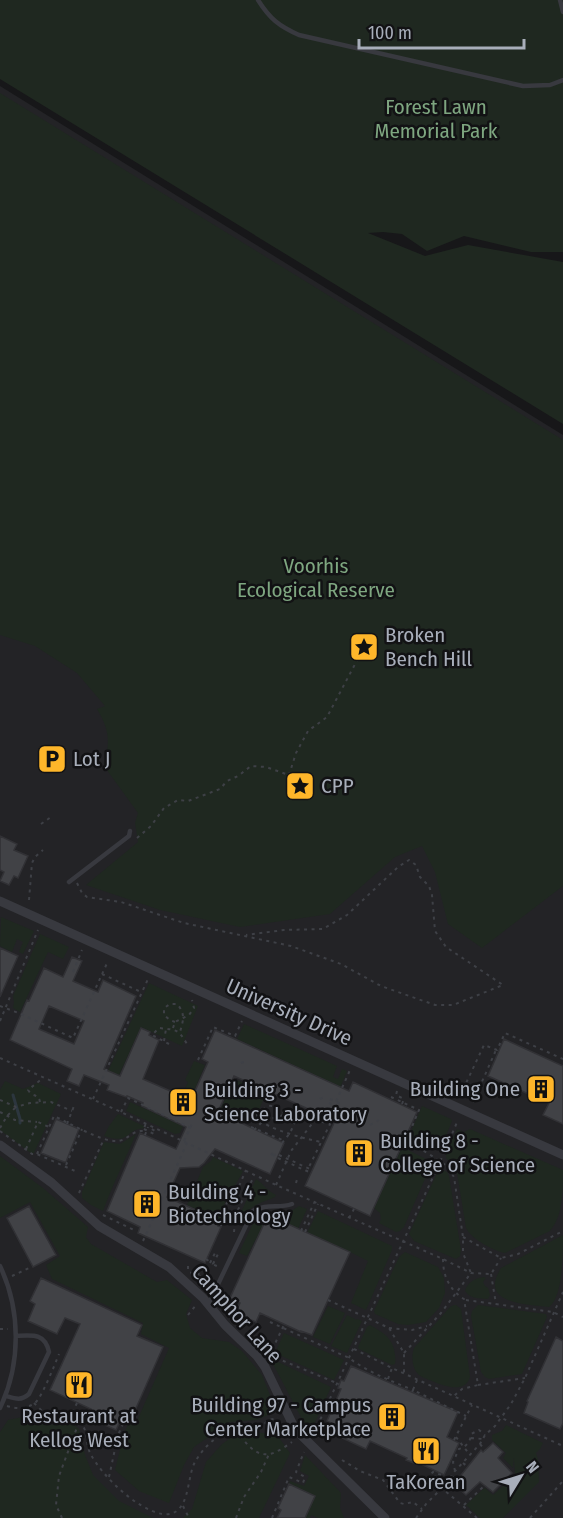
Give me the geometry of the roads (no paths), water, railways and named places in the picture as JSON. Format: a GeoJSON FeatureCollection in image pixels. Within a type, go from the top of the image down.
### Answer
{"type":"FeatureCollection","features":[{"type":"Feature","properties":{"kind":"street","name":"University Drive"},"geometry":{"type":"LineString","coordinates":[[0,901],[563,1155]]}},
{"type":"Feature","properties":{"kind":"street","name":"Camphor Lane"},"geometry":{"type":"LineString","coordinates":[[0,1145],[52,1183],[99,1226],[169,1268],[209,1304],[225,1325],[265,1367],[298,1432],[385,1518]]}},
{"type":"Feature","properties":{"kind":"lane"},"geometry":{"type":"LineString","coordinates":[[258,0],[279,25],[299,35],[523,86],[550,85],[563,80]]}},
{"type":"Feature","properties":{"kind":"lane"},"geometry":{"type":"LineString","coordinates":[[560,0],[563,12]]}},
{"type":"Feature","properties":{"kind":"lane"},"geometry":{"type":"LineString","coordinates":[[69,882],[130,833]]}},
{"type":"Feature","properties":{"kind":"lane"},"geometry":{"type":"LineString","coordinates":[[209,1304],[253,1211],[260,1207],[292,1204]]}},
{"type":"Feature","properties":{"kind":"lane"},"geometry":{"type":"LineString","coordinates":[[0,1266],[11,1296],[16,1336],[13,1370],[0,1408]]}},
{"type":"Feature","properties":{"kind":"lane"},"geometry":{"type":"LineString","coordinates":[[6,1396],[19,1400],[29,1394],[49,1352],[46,1343],[35,1335],[16,1336]]}},
{"type":"Feature","properties":{"kind":"waterway"},"geometry":{"type":"LineString","coordinates":[[13,1095],[20,1123]]}},
{"type":"Feature","properties":{"kind":"place","name":"Broken Bench Hill"},"geometry":{"type":"Point","coordinates":[364,647]}},
{"type":"Feature","properties":{"kind":"place","name":"Lot J"},"geometry":{"type":"Point","coordinates":[52,759]}},
{"type":"Feature","properties":{"kind":"place","name":"CPP"},"geometry":{"type":"Point","coordinates":[300,786]}},
{"type":"Feature","properties":{"kind":"place","name":"Building One"},"geometry":{"type":"Point","coordinates":[541,1089]}},
{"type":"Feature","properties":{"kind":"place","name":"Building 3 - Science Laboratory"},"geometry":{"type":"Point","coordinates":[183,1102]}},
{"type":"Feature","properties":{"kind":"place","name":"Building 8 - College of Science"},"geometry":{"type":"Point","coordinates":[359,1153]}},
{"type":"Feature","properties":{"kind":"place","name":"Building 4 - Biotechnology"},"geometry":{"type":"Point","coordinates":[147,1204]}},
{"type":"Feature","properties":{"kind":"place","name":"Restaurant at Kellog West"},"geometry":{"type":"Point","coordinates":[79,1385]}},
{"type":"Feature","properties":{"kind":"place","name":"Building 97 - Campus Center Marketplace"},"geometry":{"type":"Point","coordinates":[392,1417]}},
{"type":"Feature","properties":{"kind":"place","name":"TaKorean"},"geometry":{"type":"Point","coordinates":[426,1451]}},
{"type":"Feature","properties":{"kind":"park label","name":"Forest Lawn Memorial Park"},"geometry":{"type":"Point","coordinates":[436,119]}},
{"type":"Feature","properties":{"kind":"park label","name":"Voorhis Ecological Reserve"},"geometry":{"type":"Point","coordinates":[316,578]}}]}
